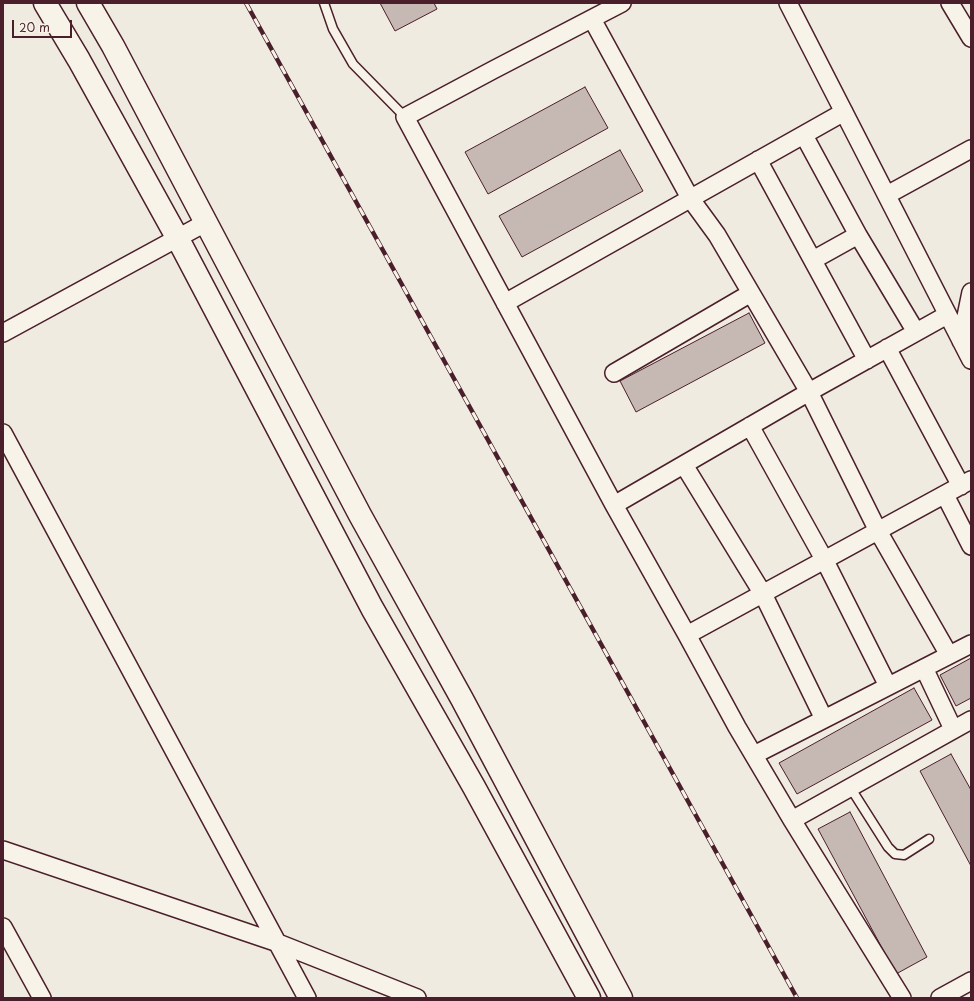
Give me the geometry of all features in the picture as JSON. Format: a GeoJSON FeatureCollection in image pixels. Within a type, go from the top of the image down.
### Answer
{"type":"FeatureCollection","features":[{"type":"Feature","properties":{"kind":"main road"},"geometry":{"type":"LineString","coordinates":[[46,3],[178,239],[372,608],[474,787],[589,998]]}},
{"type":"Feature","properties":{"kind":"main road"},"geometry":{"type":"LineString","coordinates":[[88,3],[113,46],[207,222],[356,508],[462,700],[621,998]]}},
{"type":"Feature","properties":{"kind":"street"},"geometry":{"type":"LineString","coordinates":[[622,3],[405,117],[614,505],[754,755],[792,820],[902,998]]}},
{"type":"Feature","properties":{"kind":"street"},"geometry":{"type":"LineString","coordinates":[[788,3],[971,360]]}},
{"type":"Feature","properties":{"kind":"street"},"geometry":{"type":"LineString","coordinates":[[950,3],[971,38]]}},
{"type":"Feature","properties":{"kind":"street"},"geometry":{"type":"LineString","coordinates":[[592,19],[690,198],[717,236],[810,392],[878,531],[949,655]]}},
{"type":"Feature","properties":{"kind":"street"},"geometry":{"type":"LineString","coordinates":[[506,302],[844,112]]}},
{"type":"Feature","properties":{"kind":"street"},"geometry":{"type":"LineString","coordinates":[[808,141],[858,236],[916,332]]}},
{"type":"Feature","properties":{"kind":"street"},"geometry":{"type":"LineString","coordinates":[[887,195],[971,149]]}},
{"type":"Feature","properties":{"kind":"street"},"geometry":{"type":"LineString","coordinates":[[758,160],[867,360]]}},
{"type":"Feature","properties":{"kind":"street"},"geometry":{"type":"LineString","coordinates":[[3,333],[207,222]]}},
{"type":"Feature","properties":{"kind":"street"},"geometry":{"type":"LineString","coordinates":[[812,260],[858,236]]}},
{"type":"Feature","properties":{"kind":"street"},"geometry":{"type":"LineString","coordinates":[[961,341],[971,292]]}},
{"type":"Feature","properties":{"kind":"street"},"geometry":{"type":"LineString","coordinates":[[614,373],[751,293]]}},
{"type":"Feature","properties":{"kind":"street"},"geometry":{"type":"LineString","coordinates":[[614,505],[750,426],[947,315]]}},
{"type":"Feature","properties":{"kind":"street"},"geometry":{"type":"LineString","coordinates":[[687,635],[966,483],[888,348]]}},
{"type":"Feature","properties":{"kind":"street"},"geometry":{"type":"LineString","coordinates":[[750,426],[825,560],[888,686]]}},
{"type":"Feature","properties":{"kind":"street"},"geometry":{"type":"LineString","coordinates":[[3,433],[307,998]]}},
{"type":"Feature","properties":{"kind":"street"},"geometry":{"type":"LineString","coordinates":[[684,465],[763,594],[824,719]]}},
{"type":"Feature","properties":{"kind":"street"},"geometry":{"type":"LineString","coordinates":[[945,495],[971,546]]}},
{"type":"Feature","properties":{"kind":"street"},"geometry":{"type":"LineString","coordinates":[[754,755],[971,644]]}},
{"type":"Feature","properties":{"kind":"street"},"geometry":{"type":"LineString","coordinates":[[924,668],[953,729]]}},
{"type":"Feature","properties":{"kind":"street"},"geometry":{"type":"LineString","coordinates":[[792,820],[971,720]]}},
{"type":"Feature","properties":{"kind":"street"},"geometry":{"type":"LineString","coordinates":[[3,850],[278,943],[417,998]]}},
{"type":"Feature","properties":{"kind":"street"},"geometry":{"type":"LineString","coordinates":[[3,927],[42,998]]}},
{"type":"Feature","properties":{"kind":"street"},"geometry":{"type":"LineString","coordinates":[[940,998],[971,981]]}},
{"type":"Feature","properties":{"kind":"lane"},"geometry":{"type":"LineString","coordinates":[[324,3],[333,29],[353,64],[405,117]]}},
{"type":"Feature","properties":{"kind":"lane"},"geometry":{"type":"LineString","coordinates":[[850,787],[888,847],[895,854],[904,855],[929,839]]}},
{"type":"Feature","properties":{"kind":"building"},"geometry":{"type":"Polygon","coordinates":[[[380,3],[434,3],[437,9],[395,31],[380,3]]]}},
{"type":"Feature","properties":{"kind":"building"},"geometry":{"type":"Polygon","coordinates":[[[585,87],[608,128],[488,194],[465,152],[585,87]]]}},
{"type":"Feature","properties":{"kind":"building"},"geometry":{"type":"Polygon","coordinates":[[[620,150],[643,191],[522,257],[499,216],[620,150]]]}},
{"type":"Feature","properties":{"kind":"building"},"geometry":{"type":"Polygon","coordinates":[[[749,313],[765,343],[636,412],[620,381],[749,313]]]}},
{"type":"Feature","properties":{"kind":"building"},"geometry":{"type":"Polygon","coordinates":[[[971,658],[971,698],[956,706],[940,675],[971,658]]]}},
{"type":"Feature","properties":{"kind":"building"},"geometry":{"type":"Polygon","coordinates":[[[914,688],[932,720],[797,794],[779,763],[914,688]]]}},
{"type":"Feature","properties":{"kind":"building"},"geometry":{"type":"Polygon","coordinates":[[[951,754],[971,790],[971,866],[920,771],[951,754]]]}},
{"type":"Feature","properties":{"kind":"building"},"geometry":{"type":"Polygon","coordinates":[[[850,812],[927,957],[896,974],[818,829],[850,812]]]}},
{"type":"Feature","properties":{"kind":"railway"},"geometry":{"type":"LineString","coordinates":[[246,3],[797,998]]}}]}
